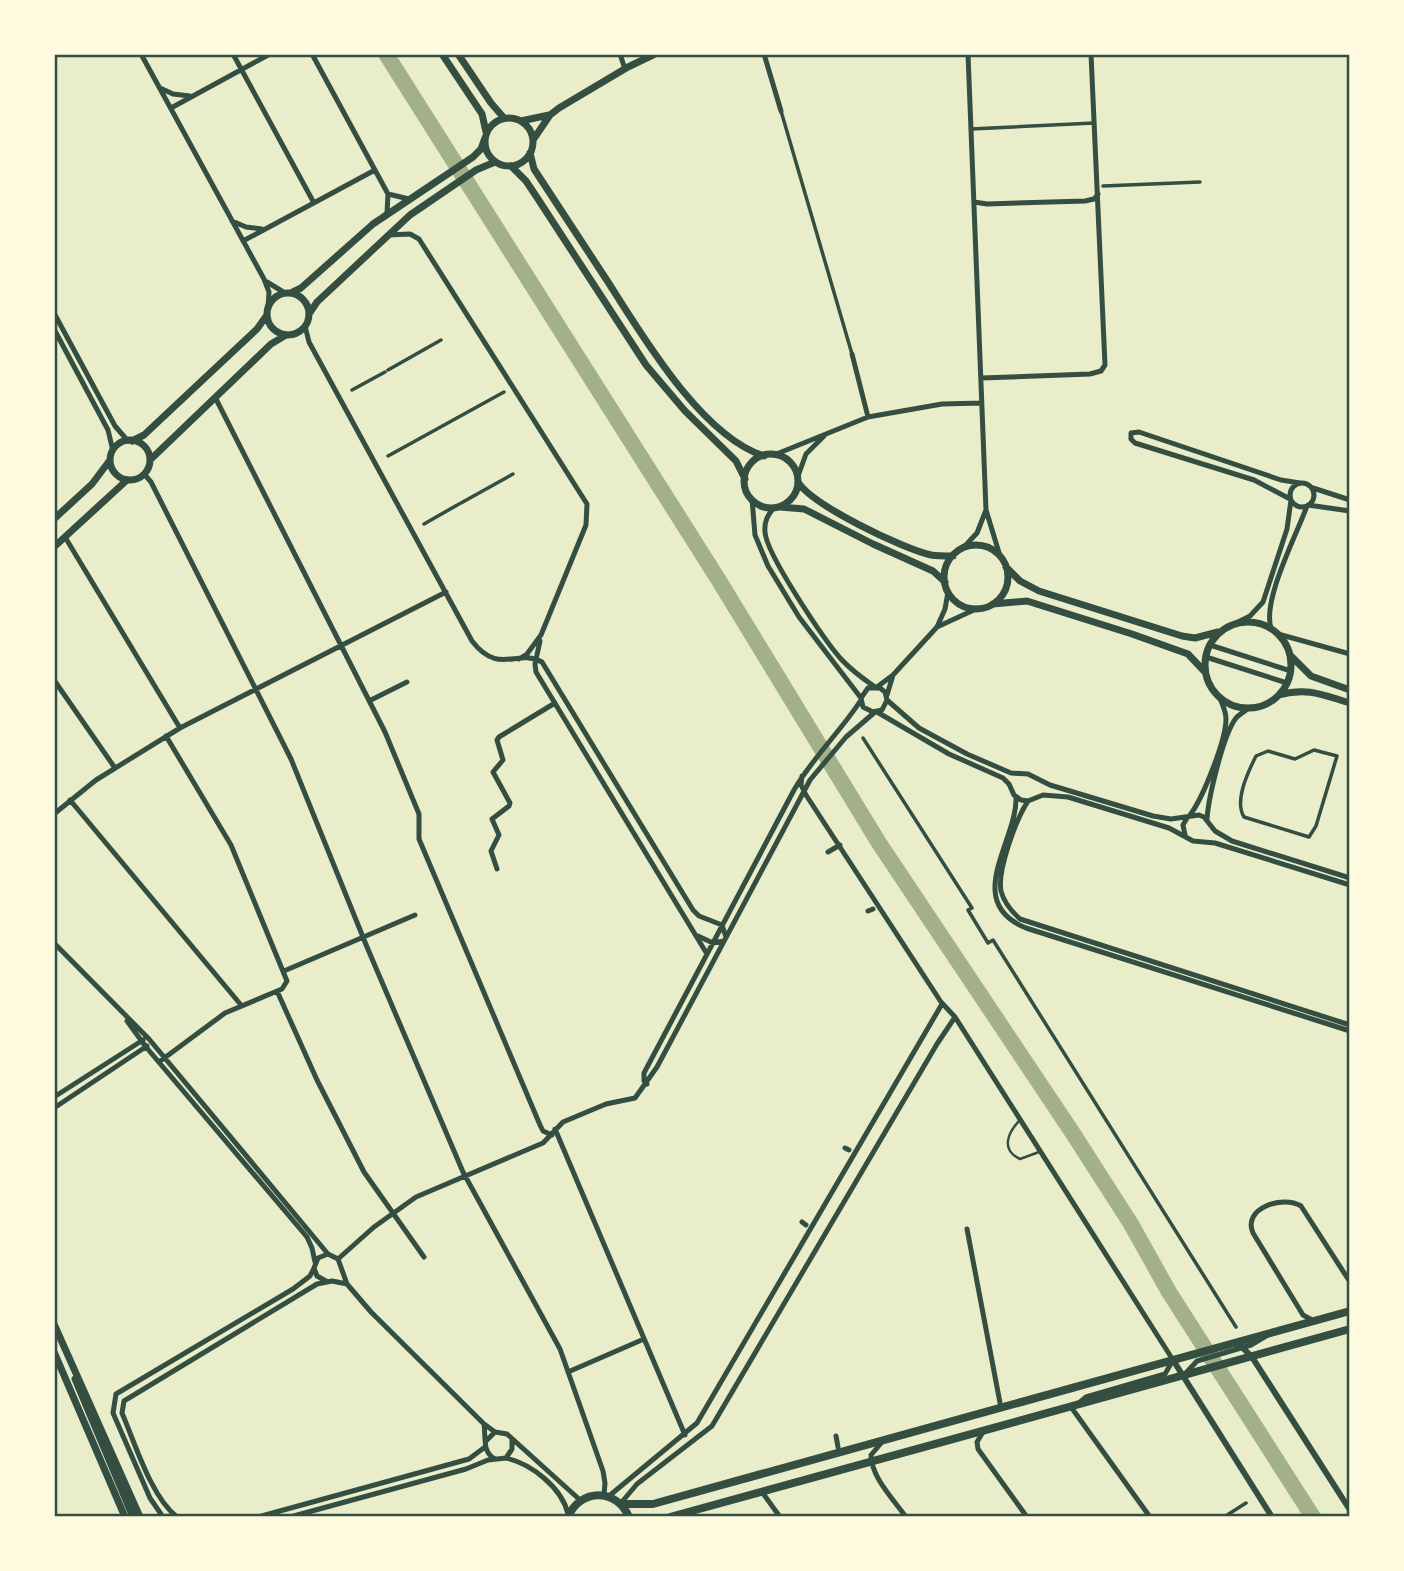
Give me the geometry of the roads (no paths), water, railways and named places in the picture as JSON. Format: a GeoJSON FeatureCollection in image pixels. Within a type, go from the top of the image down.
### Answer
{"type":"FeatureCollection","features":[{"type":"Feature","properties":{"kind":"main road"},"geometry":{"type":"LineString","coordinates":[[442,54],[482,114],[489,155],[495,162],[511,166],[522,162],[530,153]]}},
{"type":"Feature","properties":{"kind":"main road"},"geometry":{"type":"LineString","coordinates":[[458,54],[504,118],[521,121],[550,114],[655,54]]}},
{"type":"Feature","properties":{"kind":"main road"},"geometry":{"type":"LineString","coordinates":[[550,114],[533,140],[530,153],[534,169],[664,365],[693,402],[726,434],[745,448],[764,456]]}},
{"type":"Feature","properties":{"kind":"main road"},"geometry":{"type":"LineString","coordinates":[[54,519],[92,484],[119,444],[144,435],[257,329],[273,300],[301,288],[357,236],[465,163],[481,149],[490,126],[504,118]]}},
{"type":"Feature","properties":{"kind":"main road"},"geometry":{"type":"LineString","coordinates":[[521,121],[530,131],[533,140]]}},
{"type":"Feature","properties":{"kind":"main road"},"geometry":{"type":"LineString","coordinates":[[54,547],[127,480],[139,478],[144,474],[150,460],[275,340],[297,333],[305,326],[317,302],[410,215],[471,173],[495,162]]}},
{"type":"Feature","properties":{"kind":"main road"},"geometry":{"type":"LineString","coordinates":[[511,166],[535,194],[646,365],[685,411],[736,461],[745,479],[747,493],[752,499],[760,505],[804,509],[863,540],[933,571],[945,582]]}},
{"type":"Feature","properties":{"kind":"main road"},"geometry":{"type":"LineString","coordinates":[[288,293],[306,303],[309,314]]}},
{"type":"Feature","properties":{"kind":"main road"},"geometry":{"type":"LineString","coordinates":[[267,311],[273,329],[286,335]]}},
{"type":"Feature","properties":{"kind":"main road"},"geometry":{"type":"LineString","coordinates":[[130,441],[144,446],[150,460]]}},
{"type":"Feature","properties":{"kind":"main road"},"geometry":{"type":"LineString","coordinates":[[745,479],[751,464],[764,456],[774,455],[789,461],[806,493],[822,504],[889,538],[930,555],[953,556]]}},
{"type":"Feature","properties":{"kind":"main road"},"geometry":{"type":"LineString","coordinates":[[110,460],[115,473],[127,480]]}},
{"type":"Feature","properties":{"kind":"main road"},"geometry":{"type":"LineString","coordinates":[[777,507],[794,495],[798,479]]}},
{"type":"Feature","properties":{"kind":"main road"},"geometry":{"type":"LineString","coordinates":[[1206,672],[1188,654],[1027,601],[993,604],[976,609],[958,604],[948,592],[945,582],[946,568],[953,556],[963,548],[984,547],[1000,556],[1006,568],[1020,581],[1039,591],[1182,636],[1204,637],[1234,624],[1256,622],[1275,631],[1285,642],[1290,656],[1291,671],[1279,695]]}},
{"type":"Feature","properties":{"kind":"main road"},"geometry":{"type":"LineString","coordinates":[[993,604],[1006,588],[1006,568]]}},
{"type":"Feature","properties":{"kind":"main road"},"geometry":{"type":"LineString","coordinates":[[1225,629],[1210,645],[1206,657],[1206,672],[1213,690],[1229,704],[1249,708],[1260,706],[1279,695],[1308,690],[1350,703]]}},
{"type":"Feature","properties":{"kind":"main road"},"geometry":{"type":"LineString","coordinates":[[1290,656],[1311,676],[1350,690]]}},
{"type":"Feature","properties":{"kind":"main road"},"geometry":{"type":"LineString","coordinates":[[621,1504],[653,1504],[1173,1360],[1216,1351],[1229,1343],[1350,1311]]}},
{"type":"Feature","properties":{"kind":"main road"},"geometry":{"type":"LineString","coordinates":[[54,1326],[133,1517]]}},
{"type":"Feature","properties":{"kind":"main road"},"geometry":{"type":"LineString","coordinates":[[54,1326],[140,1517]]}},
{"type":"Feature","properties":{"kind":"main road"},"geometry":{"type":"LineString","coordinates":[[670,1517],[1349,1329]]}},
{"type":"Feature","properties":{"kind":"main road"},"geometry":{"type":"LineString","coordinates":[[54,1345],[89,1414]]}},
{"type":"Feature","properties":{"kind":"main road"},"geometry":{"type":"LineString","coordinates":[[54,1352],[124,1516]]}},
{"type":"Feature","properties":{"kind":"main road"},"geometry":{"type":"LineString","coordinates":[[568,1516],[580,1500],[591,1495],[606,1495],[621,1504],[629,1517]]}},
{"type":"Feature","properties":{"kind":"street"},"geometry":{"type":"LineString","coordinates":[[141,54],[264,279],[269,292],[267,311]]}},
{"type":"Feature","properties":{"kind":"street"},"geometry":{"type":"LineString","coordinates":[[233,54],[314,203]]}},
{"type":"Feature","properties":{"kind":"street"},"geometry":{"type":"LineString","coordinates":[[171,108],[270,54]]}},
{"type":"Feature","properties":{"kind":"street"},"geometry":{"type":"LineString","coordinates":[[312,54],[388,194],[386,216]]}},
{"type":"Feature","properties":{"kind":"street"},"geometry":{"type":"LineString","coordinates":[[620,54],[625,69]]}},
{"type":"Feature","properties":{"kind":"street"},"geometry":{"type":"LineString","coordinates":[[764,54],[868,417]]}},
{"type":"Feature","properties":{"kind":"street"},"geometry":{"type":"LineString","coordinates":[[968,54],[986,510],[1000,556]]}},
{"type":"Feature","properties":{"kind":"street"},"geometry":{"type":"LineString","coordinates":[[981,378],[1098,373],[1106,360],[1091,54]]}},
{"type":"Feature","properties":{"kind":"street"},"geometry":{"type":"LineString","coordinates":[[159,87],[173,94],[194,96]]}},
{"type":"Feature","properties":{"kind":"street"},"geometry":{"type":"LineString","coordinates":[[971,129],[1094,123]]}},
{"type":"Feature","properties":{"kind":"street"},"geometry":{"type":"LineString","coordinates":[[243,241],[375,170]]}},
{"type":"Feature","properties":{"kind":"street"},"geometry":{"type":"LineString","coordinates":[[1103,186],[1200,183]]}},
{"type":"Feature","properties":{"kind":"street"},"geometry":{"type":"LineString","coordinates":[[974,202],[987,204],[1085,201],[1094,199],[1098,193]]}},
{"type":"Feature","properties":{"kind":"street"},"geometry":{"type":"LineString","coordinates":[[388,194],[409,200]]}},
{"type":"Feature","properties":{"kind":"street"},"geometry":{"type":"LineString","coordinates":[[1085,201],[1095,204],[1099,209]]}},
{"type":"Feature","properties":{"kind":"street"},"geometry":{"type":"LineString","coordinates":[[232,221],[252,229],[266,229]]}},
{"type":"Feature","properties":{"kind":"street"},"geometry":{"type":"LineString","coordinates":[[388,235],[411,234],[419,239],[587,504],[585,528],[541,635],[536,672],[707,955]]}},
{"type":"Feature","properties":{"kind":"street"},"geometry":{"type":"LineString","coordinates":[[264,279],[274,288],[288,293]]}},
{"type":"Feature","properties":{"kind":"street"},"geometry":{"type":"LineString","coordinates":[[54,313],[115,426],[130,441]]}},
{"type":"Feature","properties":{"kind":"street"},"geometry":{"type":"LineString","coordinates":[[305,326],[309,342],[472,641],[482,653],[497,660],[536,659],[545,666],[693,910],[699,916],[722,925],[725,939]]}},
{"type":"Feature","properties":{"kind":"street"},"geometry":{"type":"LineString","coordinates":[[54,329],[108,430],[113,451]]}},
{"type":"Feature","properties":{"kind":"street"},"geometry":{"type":"LineString","coordinates":[[352,390],[442,340]]}},
{"type":"Feature","properties":{"kind":"street"},"geometry":{"type":"LineString","coordinates":[[388,456],[504,392]]}},
{"type":"Feature","properties":{"kind":"street"},"geometry":{"type":"LineString","coordinates":[[215,397],[390,744],[419,814],[419,839],[445,901],[540,1125],[543,1131],[553,1132]]}},
{"type":"Feature","properties":{"kind":"street"},"geometry":{"type":"LineString","coordinates":[[774,455],[868,417],[943,404],[982,403]]}},
{"type":"Feature","properties":{"kind":"street"},"geometry":{"type":"LineString","coordinates":[[1350,500],[1307,484],[1281,480],[1136,431],[1130,436],[1135,443],[1254,480],[1291,499],[1299,507],[1350,511]]}},
{"type":"Feature","properties":{"kind":"street"},"geometry":{"type":"LineString","coordinates":[[798,479],[806,454],[829,432]]}},
{"type":"Feature","properties":{"kind":"street"},"geometry":{"type":"LineString","coordinates":[[1175,456],[1179,446]]}},
{"type":"Feature","properties":{"kind":"street"},"geometry":{"type":"LineString","coordinates":[[144,474],[163,505],[291,759],[363,937],[466,1177],[560,1349],[603,1471],[606,1495]]}},
{"type":"Feature","properties":{"kind":"street"},"geometry":{"type":"LineString","coordinates":[[424,524],[513,474]]}},
{"type":"Feature","properties":{"kind":"street"},"geometry":{"type":"LineString","coordinates":[[1234,624],[1250,616],[1263,602],[1287,529],[1293,487],[1300,483]]}},
{"type":"Feature","properties":{"kind":"street"},"geometry":{"type":"LineString","coordinates":[[1312,488],[1313,499],[1295,532],[1269,617],[1275,631],[1350,654]]}},
{"type":"Feature","properties":{"kind":"street"},"geometry":{"type":"LineString","coordinates":[[752,499],[755,536],[768,566],[807,628],[866,709],[876,712],[949,754],[1003,778],[1012,789],[1016,798],[1015,813],[994,886],[1000,906],[1014,922],[1350,1031]]}},
{"type":"Feature","properties":{"kind":"street"},"geometry":{"type":"LineString","coordinates":[[777,507],[768,514],[765,525],[768,546],[833,649],[850,668],[883,690],[887,699],[908,720],[942,742],[999,768],[1021,775],[1031,775],[1037,780],[1153,816],[1199,815],[1232,841],[1350,878]]}},
{"type":"Feature","properties":{"kind":"street"},"geometry":{"type":"LineString","coordinates":[[963,548],[977,533],[986,510]]}},
{"type":"Feature","properties":{"kind":"street"},"geometry":{"type":"LineString","coordinates":[[65,537],[180,728]]}},
{"type":"Feature","properties":{"kind":"street"},"geometry":{"type":"LineString","coordinates":[[647,1084],[643,1076],[650,1062],[802,776],[832,740],[866,690],[876,687],[893,675],[937,627],[945,609],[948,592]]}},
{"type":"Feature","properties":{"kind":"street"},"geometry":{"type":"LineString","coordinates":[[55,812],[115,768],[180,728],[446,593]]}},
{"type":"Feature","properties":{"kind":"street"},"geometry":{"type":"LineString","coordinates":[[937,627],[976,609]]}},
{"type":"Feature","properties":{"kind":"street"},"geometry":{"type":"LineString","coordinates":[[517,660],[527,654],[541,635]]}},
{"type":"Feature","properties":{"kind":"street"},"geometry":{"type":"LineString","coordinates":[[1210,645],[1291,671]]}},
{"type":"Feature","properties":{"kind":"street"},"geometry":{"type":"LineString","coordinates":[[1206,657],[1287,683]]}},
{"type":"Feature","properties":{"kind":"street"},"geometry":{"type":"LineString","coordinates":[[338,1259],[416,1197],[543,1143],[562,1122],[609,1103],[631,1100],[647,1084],[804,791],[837,747],[884,708],[893,675]]}},
{"type":"Feature","properties":{"kind":"street"},"geometry":{"type":"LineString","coordinates":[[54,680],[115,768]]}},
{"type":"Feature","properties":{"kind":"street"},"geometry":{"type":"LineString","coordinates":[[369,701],[407,682]]}},
{"type":"Feature","properties":{"kind":"street"},"geometry":{"type":"LineString","coordinates":[[1185,835],[1183,825],[1205,791],[1223,736],[1226,719],[1220,698]]}},
{"type":"Feature","properties":{"kind":"street"},"geometry":{"type":"LineString","coordinates":[[497,869],[491,851],[499,835],[492,819],[510,803],[493,772],[504,756],[497,740],[555,703]]}},
{"type":"Feature","properties":{"kind":"street"},"geometry":{"type":"LineString","coordinates":[[1202,840],[1207,836],[1210,792],[1227,739],[1237,716],[1249,708]]}},
{"type":"Feature","properties":{"kind":"street"},"geometry":{"type":"LineString","coordinates":[[162,1060],[225,1013],[278,991],[286,984],[284,971],[231,845],[166,736]]}},
{"type":"Feature","properties":{"kind":"street"},"geometry":{"type":"LineString","coordinates":[[863,738],[972,908],[968,910],[988,943],[993,940],[1236,1327]]}},
{"type":"Feature","properties":{"kind":"street"},"geometry":{"type":"LineString","coordinates":[[583,748],[593,743]]}},
{"type":"Feature","properties":{"kind":"street"},"geometry":{"type":"LineString","coordinates":[[1314,750],[1337,756],[1316,826],[1309,837],[1303,835],[1251,820],[1244,817],[1240,810],[1240,801],[1251,767],[1261,752],[1268,751],[1296,760],[1314,750]]}},
{"type":"Feature","properties":{"kind":"street"},"geometry":{"type":"LineString","coordinates":[[1012,789],[1014,780],[1021,775]]}},
{"type":"Feature","properties":{"kind":"street"},"geometry":{"type":"LineString","coordinates":[[802,776],[801,785],[804,791],[942,1004],[955,1017],[1272,1517]]}},
{"type":"Feature","properties":{"kind":"street"},"geometry":{"type":"LineString","coordinates":[[1037,780],[1039,788],[1020,814],[1000,879],[1004,900],[1020,919],[1350,1025]]}},
{"type":"Feature","properties":{"kind":"street"},"geometry":{"type":"LineString","coordinates":[[608,790],[617,785]]}},
{"type":"Feature","properties":{"kind":"street"},"geometry":{"type":"LineString","coordinates":[[1035,796],[1068,797],[1169,828],[1193,841],[1202,840],[1350,885]]}},
{"type":"Feature","properties":{"kind":"street"},"geometry":{"type":"LineString","coordinates":[[1016,798],[1028,801]]}},
{"type":"Feature","properties":{"kind":"street"},"geometry":{"type":"LineString","coordinates":[[70,800],[241,1005]]}},
{"type":"Feature","properties":{"kind":"street"},"geometry":{"type":"LineString","coordinates":[[828,852],[840,845]]}},
{"type":"Feature","properties":{"kind":"street"},"geometry":{"type":"LineString","coordinates":[[712,919],[720,916],[733,904]]}},
{"type":"Feature","properties":{"kind":"street"},"geometry":{"type":"LineString","coordinates":[[284,971],[415,915]]}},
{"type":"Feature","properties":{"kind":"street"},"geometry":{"type":"LineString","coordinates":[[696,934],[713,943],[725,939]]}},
{"type":"Feature","properties":{"kind":"street"},"geometry":{"type":"LineString","coordinates":[[54,943],[149,1039],[162,1060],[307,1237],[312,1248],[317,1276],[347,1284]]}},
{"type":"Feature","properties":{"kind":"street"},"geometry":{"type":"LineString","coordinates":[[278,991],[317,1080],[367,1177],[424,1257]]}},
{"type":"Feature","properties":{"kind":"street"},"geometry":{"type":"LineString","coordinates":[[687,992],[694,997]]}},
{"type":"Feature","properties":{"kind":"street"},"geometry":{"type":"LineString","coordinates":[[606,1495],[697,1423],[850,1151],[942,1004]]}},
{"type":"Feature","properties":{"kind":"street"},"geometry":{"type":"LineString","coordinates":[[119,1008],[146,1047],[162,1060],[328,1254],[338,1259],[347,1284],[393,1336],[484,1424],[495,1432],[504,1433],[580,1500]]}},
{"type":"Feature","properties":{"kind":"street"},"geometry":{"type":"LineString","coordinates":[[621,1504],[637,1484],[712,1426],[955,1017]]}},
{"type":"Feature","properties":{"kind":"street"},"geometry":{"type":"LineString","coordinates":[[54,1097],[141,1041],[149,1039]]}},
{"type":"Feature","properties":{"kind":"street"},"geometry":{"type":"LineString","coordinates":[[54,1108],[146,1047],[149,1039]]}},
{"type":"Feature","properties":{"kind":"street"},"geometry":{"type":"LineString","coordinates":[[117,1057],[122,1064]]}},
{"type":"Feature","properties":{"kind":"street"},"geometry":{"type":"LineString","coordinates":[[553,1132],[685,1434]]}},
{"type":"Feature","properties":{"kind":"street"},"geometry":{"type":"LineString","coordinates":[[850,1151],[868,1161]]}},
{"type":"Feature","properties":{"kind":"street"},"geometry":{"type":"LineString","coordinates":[[1314,1321],[1303,1315],[1253,1233],[1251,1225],[1255,1213],[1262,1208],[1286,1201],[1301,1206],[1350,1282]]}},
{"type":"Feature","properties":{"kind":"street"},"geometry":{"type":"LineString","coordinates":[[967,1229],[1001,1408]]}},
{"type":"Feature","properties":{"kind":"street"},"geometry":{"type":"LineString","coordinates":[[163,1517],[149,1498],[113,1413],[116,1394],[293,1289],[310,1276],[319,1256],[328,1254]]}},
{"type":"Feature","properties":{"kind":"street"},"geometry":{"type":"LineString","coordinates":[[177,1517],[164,1506],[158,1496],[122,1413],[122,1406],[127,1398],[317,1284],[329,1281],[341,1271]]}},
{"type":"Feature","properties":{"kind":"street"},"geometry":{"type":"LineString","coordinates":[[1216,1351],[1242,1347],[1262,1340],[1273,1331]]}},
{"type":"Feature","properties":{"kind":"street"},"geometry":{"type":"LineString","coordinates":[[568,1372],[644,1339]]}},
{"type":"Feature","properties":{"kind":"street"},"geometry":{"type":"LineString","coordinates":[[1229,1343],[1242,1347],[1252,1357],[1350,1510]]}},
{"type":"Feature","properties":{"kind":"street"},"geometry":{"type":"LineString","coordinates":[[1183,1376],[1201,1355]]}},
{"type":"Feature","properties":{"kind":"street"},"geometry":{"type":"LineString","coordinates":[[1150,1517],[1073,1406],[1087,1397],[1164,1374],[1173,1360]]}},
{"type":"Feature","properties":{"kind":"street"},"geometry":{"type":"LineString","coordinates":[[732,1363],[744,1371]]}},
{"type":"Feature","properties":{"kind":"street"},"geometry":{"type":"LineString","coordinates":[[144,1376],[149,1385]]}},
{"type":"Feature","properties":{"kind":"street"},"geometry":{"type":"LineString","coordinates":[[484,1424],[490,1456],[498,1459]]}},
{"type":"Feature","properties":{"kind":"street"},"geometry":{"type":"LineString","coordinates":[[986,1430],[977,1441],[978,1449],[1027,1517]]}},
{"type":"Feature","properties":{"kind":"street"},"geometry":{"type":"LineString","coordinates":[[258,1517],[469,1459],[495,1432]]}},
{"type":"Feature","properties":{"kind":"street"},"geometry":{"type":"LineString","coordinates":[[836,1436],[838,1447]]}},
{"type":"Feature","properties":{"kind":"street"},"geometry":{"type":"LineString","coordinates":[[506,1458],[512,1449],[512,1440]]}},
{"type":"Feature","properties":{"kind":"street"},"geometry":{"type":"LineString","coordinates":[[882,1442],[871,1454],[871,1462],[906,1517]]}},
{"type":"Feature","properties":{"kind":"street"},"geometry":{"type":"LineString","coordinates":[[290,1517],[466,1469],[488,1460],[506,1458],[526,1465],[548,1483],[560,1495],[568,1516]]}},
{"type":"Feature","properties":{"kind":"street"},"geometry":{"type":"LineString","coordinates":[[762,1492],[780,1517]]}},
{"type":"Feature","properties":{"kind":"street"},"geometry":{"type":"LineString","coordinates":[[1224,1517],[1247,1503]]}},
{"type":"Feature","properties":{"kind":"lane"},"geometry":{"type":"LineString","coordinates":[[1020,1120],[1008,1137],[1007,1147],[1010,1153],[1020,1159],[1041,1152]]}},
{"type":"Feature","properties":{"kind":"waterway"},"geometry":{"type":"LineString","coordinates":[[386,54],[718,579],[879,843],[1074,1135],[1131,1224],[1169,1292],[1313,1517]]}}]}
